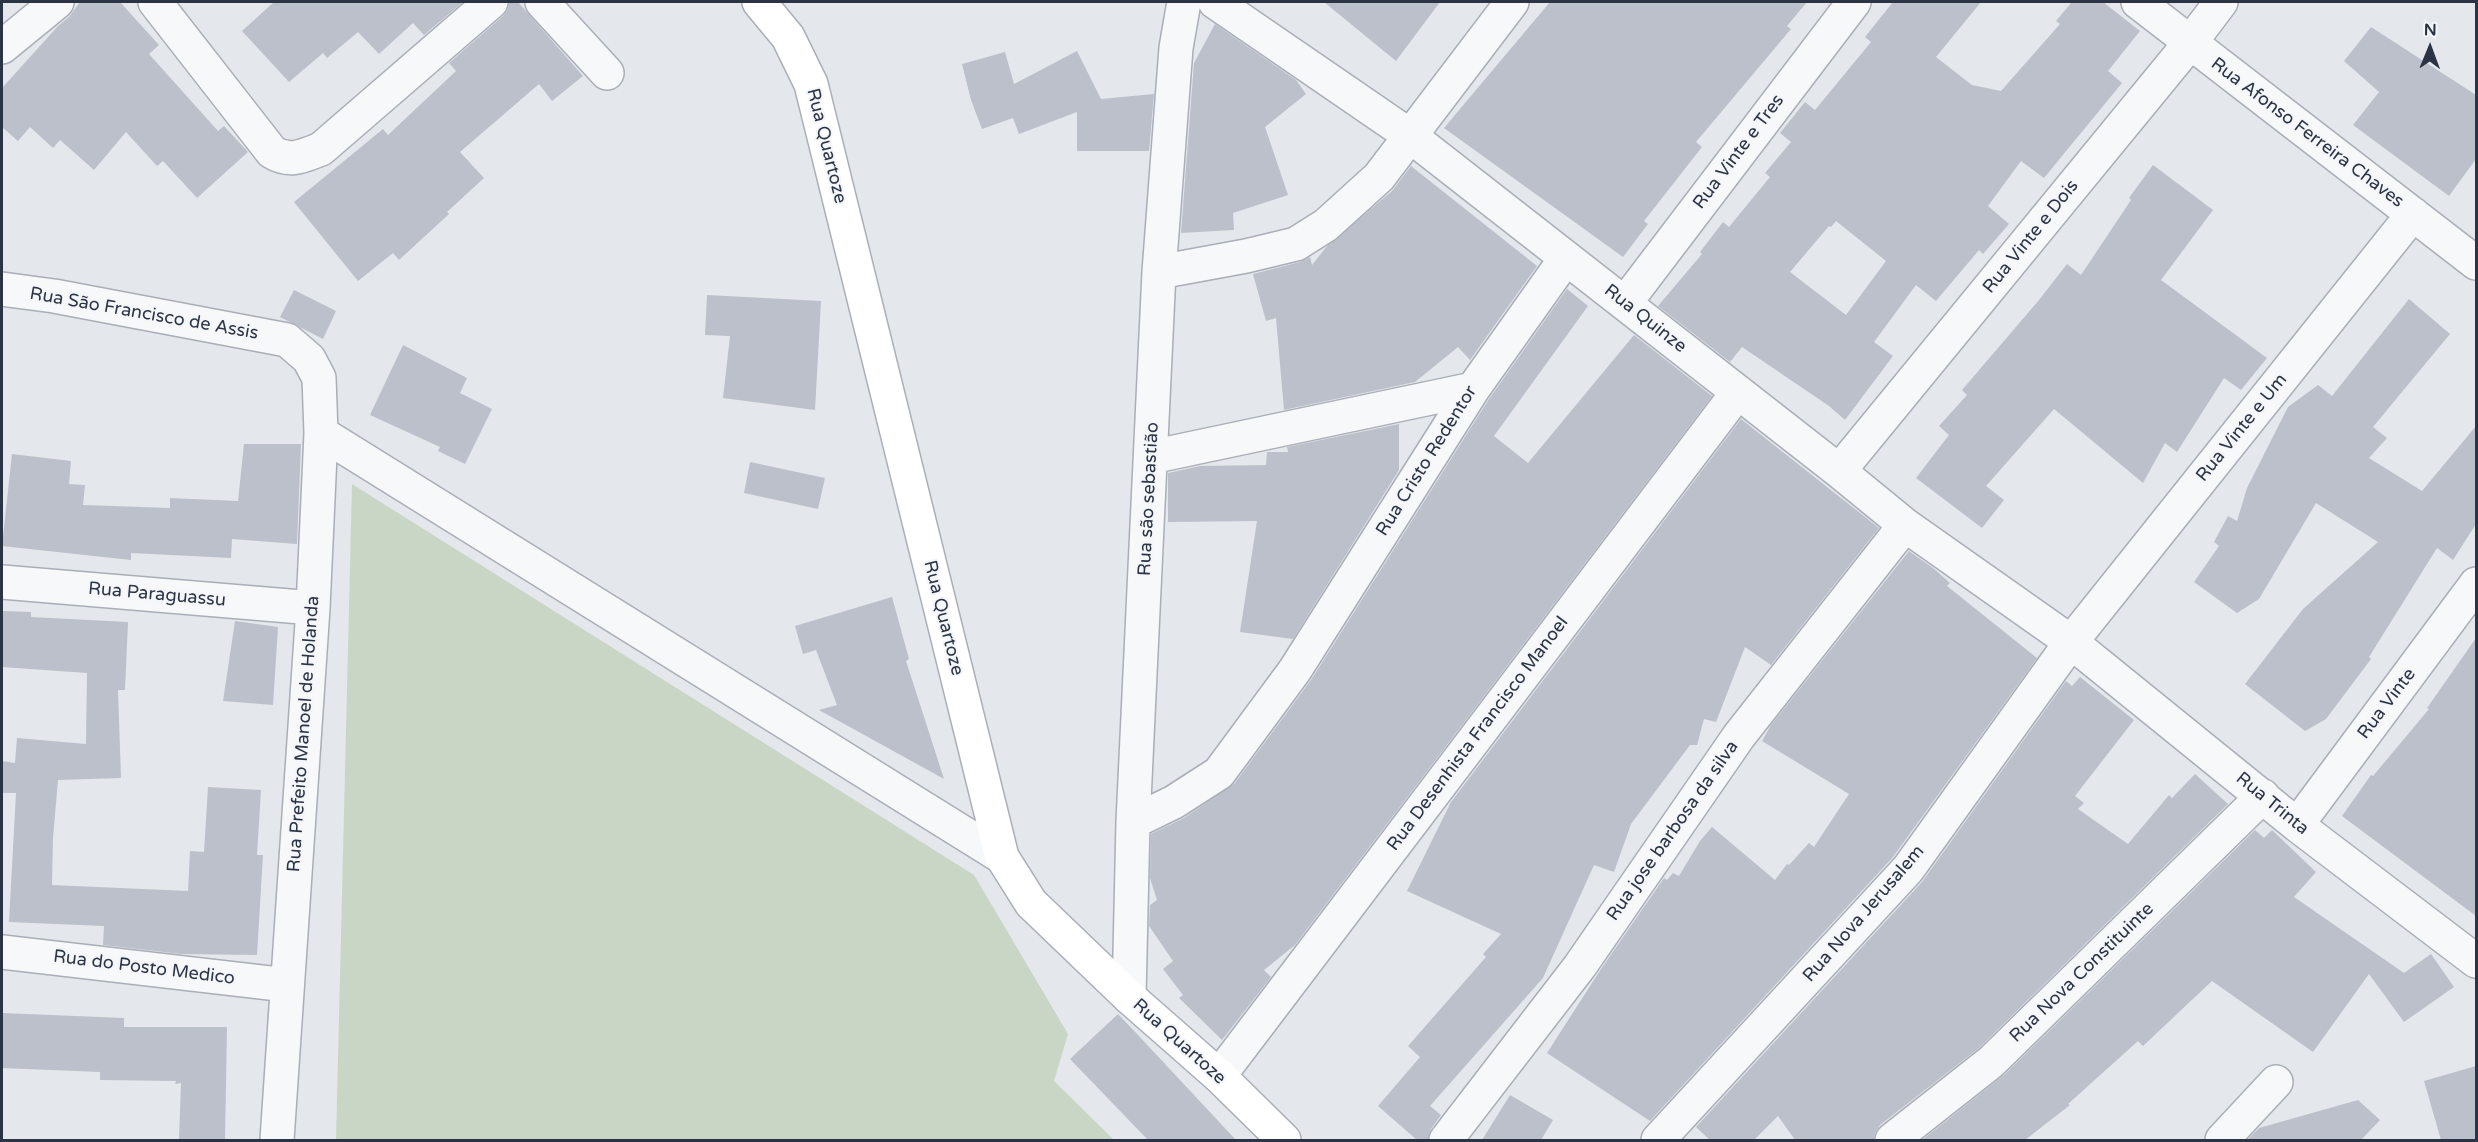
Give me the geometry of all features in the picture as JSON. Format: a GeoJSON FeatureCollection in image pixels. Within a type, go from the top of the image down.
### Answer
{"type":"FeatureCollection","features":[{"type":"Feature","properties":{"kind":"street"},"geometry":{"type":"LineString","coordinates":[[2,47],[57,2]]}},
{"type":"Feature","properties":{"kind":"street"},"geometry":{"type":"LineString","coordinates":[[155,2],[272,152],[283,159],[298,158],[321,149],[491,2]]}},
{"type":"Feature","properties":{"kind":"street"},"geometry":{"type":"LineString","coordinates":[[542,2],[607,73]]}},
{"type":"Feature","properties":{"kind":"street","name":"Rua Quartoze"},"geometry":{"type":"LineString","coordinates":[[759,2],[788,37],[811,84],[1002,857],[1031,903],[1129,997],[1219,1076],[1284,1140]]}},
{"type":"Feature","properties":{"kind":"street","name":"Rua são sebastião"},"geometry":{"type":"LineString","coordinates":[[1129,997],[1133,822],[1159,272],[1176,48],[1184,2]]}},
{"type":"Feature","properties":{"kind":"street","name":"Rua Quinze"},"geometry":{"type":"LineString","coordinates":[[1215,2],[1409,135],[1905,525],[2071,642]]}},
{"type":"Feature","properties":{"kind":"street"},"geometry":{"type":"LineString","coordinates":[[1159,272],[1296,244],[1326,225],[1379,177],[1512,2]]}},
{"type":"Feature","properties":{"kind":"street","name":"Rua Vinte e Tres"},"geometry":{"type":"LineString","coordinates":[[1624,303],[1854,2]]}},
{"type":"Feature","properties":{"kind":"street","name":"Rua Afonso Ferreira Chaves"},"geometry":{"type":"LineString","coordinates":[[2138,2],[2476,263]]}},
{"type":"Feature","properties":{"kind":"street","name":"Rua Vinte e Dois"},"geometry":{"type":"LineString","coordinates":[[1839,471],[2190,43],[2220,2]]}},
{"type":"Feature","properties":{"kind":"street","name":"Rua Vinte e Um"},"geometry":{"type":"LineString","coordinates":[[2071,642],[2413,214]]}},
{"type":"Feature","properties":{"kind":"street","name":"Rua Cristo Redentor"},"geometry":{"type":"LineString","coordinates":[[1133,822],[1174,802],[1219,773],[1294,670],[1473,389],[1566,258]]}},
{"type":"Feature","properties":{"kind":"street","name":"Rua São Francisco de Assis"},"geometry":{"type":"LineString","coordinates":[[2,289],[54,296],[286,340]]}},
{"type":"Feature","properties":{"kind":"street","name":"Rua Prefeito Manoel de Holanda"},"geometry":{"type":"LineString","coordinates":[[277,1140],[313,609],[321,433],[319,378],[309,359],[286,340]]}},
{"type":"Feature","properties":{"kind":"street"},"geometry":{"type":"LineString","coordinates":[[1151,457],[1473,389]]}},
{"type":"Feature","properties":{"kind":"street","name":"Rua Desenhista Francisco Manoel"},"geometry":{"type":"LineString","coordinates":[[1219,1076],[1738,392]]}},
{"type":"Feature","properties":{"kind":"street"},"geometry":{"type":"LineString","coordinates":[[321,433],[1002,857]]}},
{"type":"Feature","properties":{"kind":"street","name":"Rua jose barbosa da silva"},"geometry":{"type":"LineString","coordinates":[[1446,1140],[1580,966],[1739,736],[1905,525]]}},
{"type":"Feature","properties":{"kind":"street","name":"Rua Paraguassu"},"geometry":{"type":"LineString","coordinates":[[2,582],[313,609]]}},
{"type":"Feature","properties":{"kind":"street","name":"Rua Vinte"},"geometry":{"type":"LineString","coordinates":[[2297,825],[2476,584]]}},
{"type":"Feature","properties":{"kind":"street","name":"Rua Trinta"},"geometry":{"type":"LineString","coordinates":[[2071,642],[2297,825],[2476,961]]}},
{"type":"Feature","properties":{"kind":"street","name":"Rua Nova Jerusalem"},"geometry":{"type":"LineString","coordinates":[[1658,1140],[1908,869],[2071,642]]}},
{"type":"Feature","properties":{"kind":"street","name":"Rua Nova Constituinte"},"geometry":{"type":"LineString","coordinates":[[1892,1140],[1991,1062],[2263,796]]}},
{"type":"Feature","properties":{"kind":"street","name":"Rua do Posto Medico"},"geometry":{"type":"LineString","coordinates":[[2,952],[287,984]]}},
{"type":"Feature","properties":{"kind":"street"},"geometry":{"type":"LineString","coordinates":[[2222,1140],[2276,1082]]}},
{"type":"Feature","properties":{"kind":"green space"},"geometry":{"type":"Polygon","coordinates":[[[352,484],[974,875],[1068,1034],[1054,1081],[1114,1140],[336,1140],[352,484]]]}},
{"type":"Feature","properties":{"kind":"building"},"geometry":{"type":"Polygon","coordinates":[[[80,2],[120,2],[159,45],[149,54],[218,131],[224,126],[248,152],[197,198],[163,161],[157,166],[126,132],[94,170],[60,140],[53,148],[30,127],[18,141],[2,127],[2,88],[58,26],[69,17],[80,2]]]}},
{"type":"Feature","properties":{"kind":"building"},"geometry":{"type":"Polygon","coordinates":[[[274,2],[463,2],[424,35],[413,23],[379,54],[358,32],[327,58],[323,53],[289,82],[242,31],[274,2]]]}},
{"type":"Feature","properties":{"kind":"building"},"geometry":{"type":"Polygon","coordinates":[[[509,2],[518,2],[583,76],[552,101],[539,84],[460,152],[484,178],[399,260],[393,253],[358,281],[294,202],[383,129],[388,135],[456,71],[449,63],[503,16],[508,9],[509,2]]]}},
{"type":"Feature","properties":{"kind":"building"},"geometry":{"type":"Polygon","coordinates":[[[1324,2],[1440,2],[1396,61],[1324,2]]]}},
{"type":"Feature","properties":{"kind":"building"},"geometry":{"type":"Polygon","coordinates":[[[1550,2],[1807,2],[1787,26],[1791,29],[1696,142],[1702,147],[1644,221],[1648,224],[1623,257],[1444,128],[1550,2]]]}},
{"type":"Feature","properties":{"kind":"building"},"geometry":{"type":"Polygon","coordinates":[[[1893,2],[1981,2],[1936,57],[1972,85],[2001,91],[2060,24],[2056,21],[2072,2],[2103,2],[2140,31],[2108,71],[2122,83],[2044,178],[2021,161],[1988,206],[2009,224],[1983,254],[1979,250],[1936,301],[1916,285],[1874,342],[1893,356],[1845,420],[1829,406],[1742,347],[1730,362],[1658,306],[1702,254],[1700,252],[1723,222],[1729,227],[1770,177],[1765,173],[1791,142],[1780,133],[1805,102],[1815,110],[1871,42],[1865,37],[1893,2]],[[1836,221],[1831,227],[1829,226],[1790,272],[1846,315],[1886,261],[1836,221]]]}},
{"type":"Feature","properties":{"kind":"building"},"geometry":{"type":"Polygon","coordinates":[[[1215,24],[1296,80],[1306,94],[1265,127],[1288,195],[1233,213],[1234,230],[1181,233],[1194,63],[1215,24]]]}},
{"type":"Feature","properties":{"kind":"building"},"geometry":{"type":"Polygon","coordinates":[[[2371,27],[2476,95],[2476,159],[2449,196],[2353,125],[2379,92],[2344,61],[2371,27]]]}},
{"type":"Feature","properties":{"kind":"building"},"geometry":{"type":"Polygon","coordinates":[[[1077,51],[1101,99],[1154,94],[1149,151],[1077,151],[1077,112],[1019,134],[1013,118],[982,129],[971,100],[962,64],[1005,52],[1014,84],[1077,51]]]}},
{"type":"Feature","properties":{"kind":"building"},"geometry":{"type":"Polygon","coordinates":[[[2153,165],[2213,210],[2161,280],[2267,358],[2241,390],[2224,378],[2177,452],[2165,443],[2143,483],[2054,409],[1986,486],[2004,500],[1982,528],[1916,478],[1949,435],[1939,426],[1967,395],[1962,390],[2067,264],[2081,275],[2131,200],[2129,198],[2153,165]]]}},
{"type":"Feature","properties":{"kind":"building"},"geometry":{"type":"Polygon","coordinates":[[[1411,166],[1537,266],[1470,360],[1458,347],[1415,382],[1284,410],[1276,318],[1266,321],[1253,274],[1300,262],[1310,257],[1312,265],[1327,246],[1392,191],[1411,166]]]}},
{"type":"Feature","properties":{"kind":"building"},"geometry":{"type":"Polygon","coordinates":[[[1567,289],[1588,306],[1494,436],[1528,463],[1634,335],[1712,396],[1295,945],[1264,970],[1271,977],[1222,1040],[1179,998],[1183,995],[1163,969],[1173,961],[1149,926],[1150,905],[1157,900],[1150,878],[1151,834],[1184,818],[1234,784],[1311,680],[1489,399],[1567,289]]]}},
{"type":"Feature","properties":{"kind":"building"},"geometry":{"type":"Polygon","coordinates":[[[294,290],[336,311],[323,339],[280,317],[294,290]]]}},
{"type":"Feature","properties":{"kind":"building"},"geometry":{"type":"Polygon","coordinates":[[[707,295],[821,301],[815,410],[723,398],[730,336],[705,335],[707,295]]]}},
{"type":"Feature","properties":{"kind":"building"},"geometry":{"type":"Polygon","coordinates":[[[2409,299],[2450,334],[2373,427],[2387,438],[2369,458],[2422,491],[2476,426],[2476,524],[2453,560],[2437,548],[2369,657],[2371,659],[2326,719],[2305,731],[2245,684],[2303,609],[2378,542],[2316,503],[2259,599],[2237,613],[2194,582],[2219,546],[2214,542],[2228,516],[2237,521],[2247,488],[2288,407],[2318,385],[2332,396],[2409,299]]]}},
{"type":"Feature","properties":{"kind":"building"},"geometry":{"type":"Polygon","coordinates":[[[403,345],[467,378],[460,393],[492,409],[465,464],[438,451],[440,447],[370,415],[403,345]]]}},
{"type":"Feature","properties":{"kind":"building"},"geometry":{"type":"Polygon","coordinates":[[[1741,419],[1879,528],[1771,665],[1745,647],[1716,722],[1704,719],[1697,745],[1690,745],[1631,824],[1614,872],[1594,865],[1543,978],[1430,1106],[1441,1115],[1431,1129],[1428,1140],[1417,1140],[1378,1106],[1420,1057],[1408,1046],[1486,957],[1483,954],[1501,934],[1407,891],[1451,802],[1741,419]]]}},
{"type":"Feature","properties":{"kind":"building"},"geometry":{"type":"Polygon","coordinates":[[[1399,424],[1399,470],[1293,639],[1240,632],[1257,521],[1168,522],[1168,473],[1200,466],[1266,465],[1267,452],[1288,452],[1287,447],[1399,424]]]}},
{"type":"Feature","properties":{"kind":"building"},"geometry":{"type":"Polygon","coordinates":[[[244,444],[301,444],[297,544],[232,539],[231,558],[131,553],[131,560],[2,546],[12,454],[71,461],[69,484],[85,485],[83,505],[170,508],[170,498],[238,501],[244,444]]]}},
{"type":"Feature","properties":{"kind":"building"},"geometry":{"type":"Polygon","coordinates":[[[750,462],[825,478],[818,509],[744,493],[750,462]]]}},
{"type":"Feature","properties":{"kind":"building"},"geometry":{"type":"Polygon","coordinates":[[[1909,551],[1950,583],[1947,586],[2037,658],[1893,857],[1650,1121],[1547,1053],[1664,878],[1667,880],[1673,873],[1679,876],[1700,841],[1712,827],[1775,880],[1787,864],[1789,865],[1809,843],[1814,847],[1849,794],[1762,741],[1771,725],[1909,551]]]}},
{"type":"Feature","properties":{"kind":"building"},"geometry":{"type":"Polygon","coordinates":[[[892,597],[909,659],[906,661],[944,779],[819,710],[837,705],[816,650],[803,654],[795,626],[892,597]]]}},
{"type":"Feature","properties":{"kind":"building"},"geometry":{"type":"Polygon","coordinates":[[[2,611],[31,612],[31,617],[128,622],[125,690],[118,690],[121,778],[58,780],[52,885],[188,891],[190,851],[204,852],[208,787],[261,790],[257,855],[263,855],[257,955],[181,954],[103,945],[104,926],[9,922],[16,793],[2,793],[2,761],[15,763],[17,738],[86,744],[87,673],[2,667],[2,611]]]}},
{"type":"Feature","properties":{"kind":"building"},"geometry":{"type":"Polygon","coordinates":[[[235,621],[278,627],[273,705],[223,701],[235,621]]]}},
{"type":"Feature","properties":{"kind":"building"},"geometry":{"type":"Polygon","coordinates":[[[2476,638],[2476,916],[2342,816],[2371,775],[2373,776],[2429,709],[2427,708],[2476,638]]]}},
{"type":"Feature","properties":{"kind":"building"},"geometry":{"type":"Polygon","coordinates":[[[2080,677],[2134,720],[2075,796],[2084,803],[2078,809],[2128,844],[2169,795],[2172,798],[2195,774],[2228,804],[1979,1048],[1880,1125],[1874,1140],[1795,1140],[1778,1116],[1754,1140],[1710,1140],[1696,1127],[1922,882],[2066,681],[2072,686],[2080,677]]]}},
{"type":"Feature","properties":{"kind":"building"},"geometry":{"type":"Polygon","coordinates":[[[2255,830],[2264,838],[2272,830],[2316,872],[2294,897],[2404,973],[2431,954],[2454,987],[2404,1022],[2369,974],[2313,1052],[2212,981],[2143,1046],[2138,1041],[2068,1104],[2070,1105],[2025,1140],[1922,1140],[2004,1075],[2255,830]]]}},
{"type":"Feature","properties":{"kind":"building"},"geometry":{"type":"Polygon","coordinates":[[[2,1013],[124,1018],[124,1027],[227,1027],[225,1140],[179,1140],[181,1083],[175,1084],[176,1081],[100,1080],[100,1072],[2,1068],[2,1013]]]}},
{"type":"Feature","properties":{"kind":"building"},"geometry":{"type":"Polygon","coordinates":[[[1118,1014],[1236,1140],[1148,1140],[1070,1059],[1118,1014]]]}},
{"type":"Feature","properties":{"kind":"building"},"geometry":{"type":"Polygon","coordinates":[[[2476,1066],[2476,1140],[2441,1140],[2424,1081],[2476,1066]]]}},
{"type":"Feature","properties":{"kind":"building"},"geometry":{"type":"Polygon","coordinates":[[[1510,1095],[1553,1120],[1541,1140],[1482,1140],[1510,1095]]]}},
{"type":"Feature","properties":{"kind":"building"},"geometry":{"type":"Polygon","coordinates":[[[2358,1100],[2380,1120],[2361,1140],[2247,1140],[2259,1128],[2358,1100]]]}}]}
